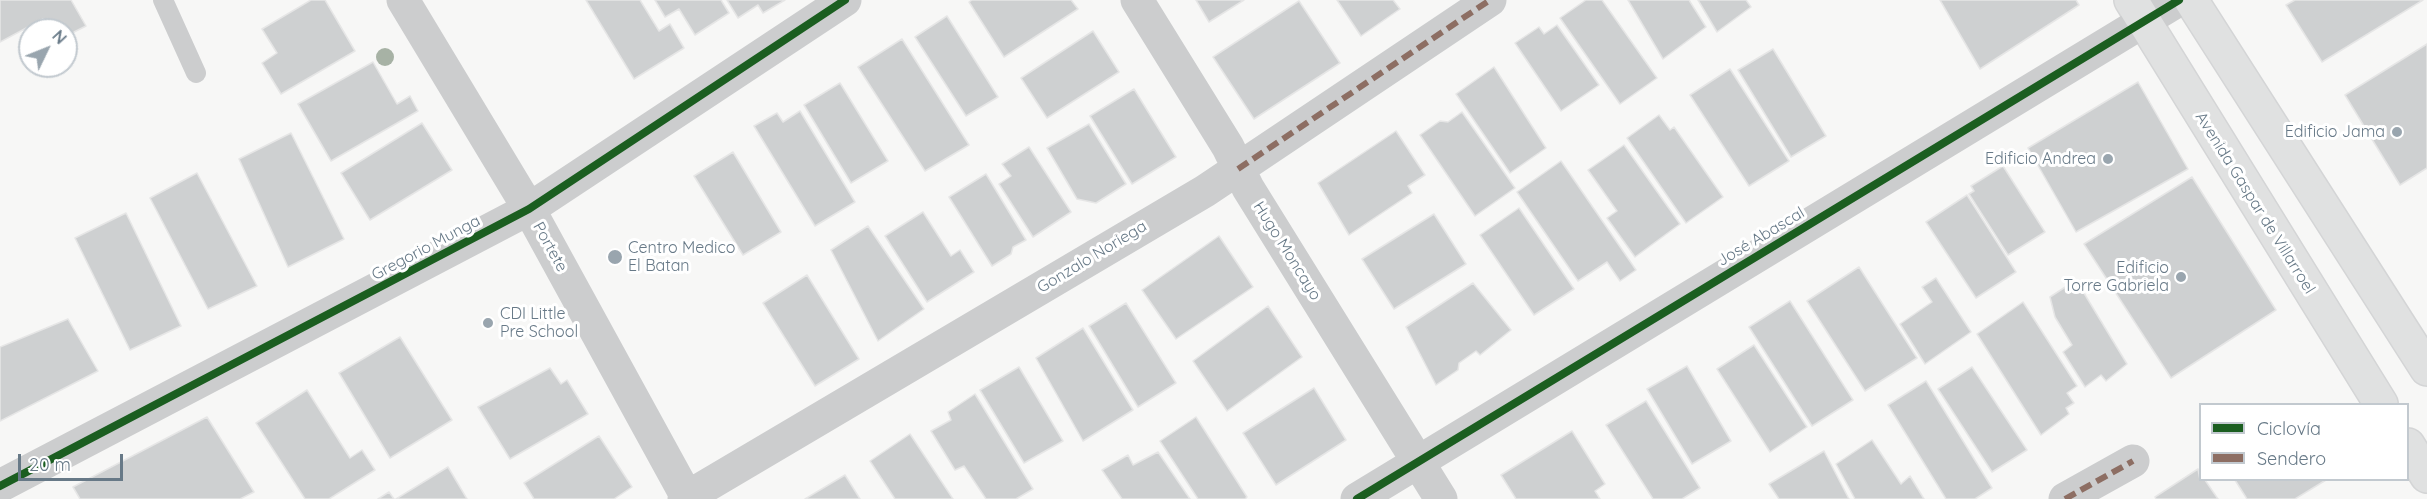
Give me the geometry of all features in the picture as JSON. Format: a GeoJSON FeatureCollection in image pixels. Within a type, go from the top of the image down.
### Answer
{"type":"FeatureCollection","features":[{"type":"Feature","properties":{"kind":"main road"},"geometry":{"type":"LineString","coordinates":[[2191,0],[2427,369]]}},
{"type":"Feature","properties":{"kind":"main road","name":"Avenida Gaspar de Villarroel"},"geometry":{"type":"LineString","coordinates":[[2138,11],[2380,403]]}},
{"type":"Feature","properties":{"kind":"main road"},"geometry":{"type":"LineString","coordinates":[[2409,448],[2427,476]]}},
{"type":"Feature","properties":{"kind":"street","name":"Portete"},"geometry":{"type":"LineString","coordinates":[[403,0],[529,209],[686,498]]}},
{"type":"Feature","properties":{"kind":"street","name":"Gregorio Munga"},"geometry":{"type":"LineString","coordinates":[[0,486],[529,209],[845,0]]}},
{"type":"Feature","properties":{"kind":"street","name":"Hugo Moncayo"},"geometry":{"type":"LineString","coordinates":[[1137,0],[1441,499]]}},
{"type":"Feature","properties":{"kind":"street","name":"Gonzalo Noriega"},"geometry":{"type":"LineString","coordinates":[[686,498],[1238,169],[1490,0]]}},
{"type":"Feature","properties":{"kind":"street","name":"José Abascal"},"geometry":{"type":"LineString","coordinates":[[1357,499],[2138,11],[2179,0]]}},
{"type":"Feature","properties":{"kind":"street"},"geometry":{"type":"LineString","coordinates":[[2065,499],[2133,461]]}},
{"type":"Feature","properties":{"kind":"lane"},"geometry":{"type":"LineString","coordinates":[[163,0],[196,73]]}},
{"type":"Feature","properties":{"kind":"building"},"geometry":{"type":"Polygon","coordinates":[[[0,0],[71,0],[86,26],[78,30],[78,18],[18,18],[18,32],[0,42],[0,0]]]}},
{"type":"Feature","properties":{"kind":"building"},"geometry":{"type":"Polygon","coordinates":[[[311,0],[325,0],[355,51],[281,94],[262,63],[277,53],[262,29],[311,0]]]}},
{"type":"Feature","properties":{"kind":"building"},"geometry":{"type":"Polygon","coordinates":[[[586,0],[640,0],[659,31],[670,24],[684,48],[634,79],[586,0]]]}},
{"type":"Feature","properties":{"kind":"building"},"geometry":{"type":"Polygon","coordinates":[[[655,0],[721,0],[729,13],[695,35],[679,9],[665,17],[655,0]]]}},
{"type":"Feature","properties":{"kind":"building"},"geometry":{"type":"Polygon","coordinates":[[[727,0],[785,0],[763,13],[758,5],[738,18],[727,0]]]}},
{"type":"Feature","properties":{"kind":"building"},"geometry":{"type":"Polygon","coordinates":[[[972,0],[1071,0],[1078,9],[1004,57],[969,2],[972,0]]]}},
{"type":"Feature","properties":{"kind":"building"},"geometry":{"type":"Polygon","coordinates":[[[1196,0],[1244,0],[1209,22],[1196,0]]]}},
{"type":"Feature","properties":{"kind":"building"},"geometry":{"type":"Polygon","coordinates":[[[1337,0],[1393,0],[1400,9],[1361,36],[1337,0]]]}},
{"type":"Feature","properties":{"kind":"building"},"geometry":{"type":"Polygon","coordinates":[[[1586,0],[1602,0],[1657,78],[1620,104],[1560,18],[1586,0]]]}},
{"type":"Feature","properties":{"kind":"building"},"geometry":{"type":"Polygon","coordinates":[[[1628,0],[1689,0],[1706,27],[1663,59],[1628,0]]]}},
{"type":"Feature","properties":{"kind":"building"},"geometry":{"type":"Polygon","coordinates":[[[1698,0],[1746,0],[1751,7],[1717,32],[1698,0]]]}},
{"type":"Feature","properties":{"kind":"building"},"geometry":{"type":"Polygon","coordinates":[[[1940,0],[2076,0],[2079,5],[1980,69],[1940,0]]]}},
{"type":"Feature","properties":{"kind":"building"},"geometry":{"type":"Polygon","coordinates":[[[2295,0],[2423,0],[2322,62],[2286,5],[2295,0]]]}},
{"type":"Feature","properties":{"kind":"building"},"geometry":{"type":"Polygon","coordinates":[[[1299,1],[1340,63],[1254,119],[1213,57],[1299,1]]]}},
{"type":"Feature","properties":{"kind":"building"},"geometry":{"type":"Polygon","coordinates":[[[947,16],[998,97],[966,116],[915,37],[947,16]]]}},
{"type":"Feature","properties":{"kind":"building"},"geometry":{"type":"Polygon","coordinates":[[[1557,25],[1599,85],[1561,111],[1515,43],[1539,27],[1544,34],[1557,25]]]}},
{"type":"Feature","properties":{"kind":"building"},"geometry":{"type":"Polygon","coordinates":[[[1093,31],[1119,72],[1047,118],[1021,78],[1093,31]]]}},
{"type":"Feature","properties":{"kind":"building"},"geometry":{"type":"Polygon","coordinates":[[[902,39],[969,145],[925,171],[858,67],[902,39]]]}},
{"type":"Feature","properties":{"kind":"building","name":"Edificio Jama"},"geometry":{"type":"Polygon","coordinates":[[[2427,44],[2427,168],[2400,185],[2345,95],[2427,44]]]}},
{"type":"Feature","properties":{"kind":"building"},"geometry":{"type":"Polygon","coordinates":[[[1773,49],[1826,136],[1791,157],[1738,70],[1773,49]]]}},
{"type":"Feature","properties":{"kind":"building"},"geometry":{"type":"Polygon","coordinates":[[[373,62],[397,104],[410,96],[418,111],[331,161],[298,104],[373,62]]]}},
{"type":"Feature","properties":{"kind":"building"},"geometry":{"type":"Polygon","coordinates":[[[1494,67],[1546,148],[1510,173],[1456,94],[1494,67]]]}},
{"type":"Feature","properties":{"kind":"building"},"geometry":{"type":"Polygon","coordinates":[[[1730,69],[1789,161],[1749,186],[1690,95],[1730,69]]]}},
{"type":"Feature","properties":{"kind":"building","name":"Edificio Andrea"},"geometry":{"type":"Polygon","coordinates":[[[2138,82],[2188,169],[2076,232],[2028,148],[2138,82]]]}},
{"type":"Feature","properties":{"kind":"building"},"geometry":{"type":"Polygon","coordinates":[[[840,83],[888,161],[851,183],[804,105],[840,83]]]}},
{"type":"Feature","properties":{"kind":"building"},"geometry":{"type":"Polygon","coordinates":[[[1134,89],[1176,157],[1132,184],[1090,116],[1134,89]]]}},
{"type":"Feature","properties":{"kind":"building"},"geometry":{"type":"Polygon","coordinates":[[[800,111],[855,202],[815,226],[754,126],[777,113],[783,122],[800,111]]]}},
{"type":"Feature","properties":{"kind":"building"},"geometry":{"type":"Polygon","coordinates":[[[1462,112],[1515,188],[1475,216],[1420,135],[1440,121],[1448,122],[1462,112]]]}},
{"type":"Feature","properties":{"kind":"building"},"geometry":{"type":"Polygon","coordinates":[[[1659,115],[1670,130],[1674,127],[1723,197],[1686,223],[1627,138],[1659,115]]]}},
{"type":"Feature","properties":{"kind":"building"},"geometry":{"type":"Polygon","coordinates":[[[422,123],[452,170],[370,220],[341,173],[422,123]]]}},
{"type":"Feature","properties":{"kind":"building"},"geometry":{"type":"Polygon","coordinates":[[[1089,124],[1126,184],[1096,203],[1077,199],[1047,148],[1089,124]]]}},
{"type":"Feature","properties":{"kind":"building"},"geometry":{"type":"Polygon","coordinates":[[[1396,131],[1425,175],[1408,186],[1412,193],[1349,235],[1318,183],[1396,131]]]}},
{"type":"Feature","properties":{"kind":"building"},"geometry":{"type":"Polygon","coordinates":[[[291,133],[344,239],[288,267],[239,159],[291,133]]]}},
{"type":"Feature","properties":{"kind":"building"},"geometry":{"type":"Polygon","coordinates":[[[1624,145],[1680,224],[1635,257],[1607,218],[1617,211],[1588,170],[1624,145]]]}},
{"type":"Feature","properties":{"kind":"building"},"geometry":{"type":"Polygon","coordinates":[[[1029,147],[1071,212],[1033,237],[999,184],[1011,176],[1002,164],[1029,147]]]}},
{"type":"Feature","properties":{"kind":"building"},"geometry":{"type":"Polygon","coordinates":[[[733,152],[781,232],[743,255],[694,176],[733,152]]]}},
{"type":"Feature","properties":{"kind":"building"},"geometry":{"type":"Polygon","coordinates":[[[1561,161],[1636,270],[1620,281],[1607,262],[1578,281],[1517,192],[1561,161]]]}},
{"type":"Feature","properties":{"kind":"building"},"geometry":{"type":"Polygon","coordinates":[[[2003,166],[2045,232],[2008,255],[1969,194],[1974,191],[1971,186],[2003,166]]]}},
{"type":"Feature","properties":{"kind":"building"},"geometry":{"type":"Polygon","coordinates":[[[197,173],[257,286],[208,309],[150,198],[197,173]]]}},
{"type":"Feature","properties":{"kind":"building"},"geometry":{"type":"Polygon","coordinates":[[[986,174],[1026,240],[1013,247],[1011,254],[992,266],[949,197],[986,174]]]}},
{"type":"Feature","properties":{"kind":"building","name":"Edificio Torre Gabriela"},"geometry":{"type":"Polygon","coordinates":[[[2192,177],[2276,310],[2171,378],[2084,244],[2192,177]]]}},
{"type":"Feature","properties":{"kind":"building"},"geometry":{"type":"Polygon","coordinates":[[[1967,195],[2016,272],[1976,298],[1926,222],[1967,195]]]}},
{"type":"Feature","properties":{"kind":"building"},"geometry":{"type":"Polygon","coordinates":[[[1519,208],[1574,289],[1534,315],[1480,235],[1519,208]]]}},
{"type":"Feature","properties":{"kind":"building"},"geometry":{"type":"Polygon","coordinates":[[[923,212],[951,256],[960,250],[974,272],[927,302],[885,236],[923,212]]]}},
{"type":"Feature","properties":{"kind":"building"},"geometry":{"type":"Polygon","coordinates":[[[126,213],[181,326],[130,350],[75,238],[126,213]]]}},
{"type":"Feature","properties":{"kind":"building"},"geometry":{"type":"Polygon","coordinates":[[[1434,214],[1466,264],[1394,309],[1362,259],[1434,214]]]}},
{"type":"Feature","properties":{"kind":"building"},"geometry":{"type":"Polygon","coordinates":[[[868,226],[924,309],[878,341],[831,250],[868,226]]]}},
{"type":"Feature","properties":{"kind":"building"},"geometry":{"type":"Polygon","coordinates":[[[1219,236],[1253,287],[1176,339],[1142,290],[1219,236]]]}},
{"type":"Feature","properties":{"kind":"building"},"geometry":{"type":"Polygon","coordinates":[[[1859,267],[1917,358],[1865,391],[1807,301],[1859,267]]]}},
{"type":"Feature","properties":{"kind":"building"},"geometry":{"type":"Polygon","coordinates":[[[807,275],[859,359],[815,386],[763,303],[807,275]]]}},
{"type":"Feature","properties":{"kind":"building"},"geometry":{"type":"Polygon","coordinates":[[[1936,278],[1971,332],[1925,364],[1900,324],[1932,302],[1922,287],[1936,278]]]}},
{"type":"Feature","properties":{"kind":"building"},"geometry":{"type":"Polygon","coordinates":[[[2076,280],[2127,364],[2106,381],[2101,375],[2085,387],[2063,352],[2072,345],[2055,317],[2050,297],[2076,280]]]}},
{"type":"Feature","properties":{"kind":"building"},"geometry":{"type":"Polygon","coordinates":[[[1473,283],[1511,330],[1480,355],[1476,351],[1459,363],[1458,370],[1436,385],[1406,327],[1473,283]]]}},
{"type":"Feature","properties":{"kind":"building"},"geometry":{"type":"Polygon","coordinates":[[[1790,301],[1853,400],[1812,426],[1749,327],[1790,301]]]}},
{"type":"Feature","properties":{"kind":"building"},"geometry":{"type":"Polygon","coordinates":[[[2023,302],[2077,386],[2067,393],[2074,403],[2066,408],[2069,414],[2041,435],[1977,334],[2023,302]]]}},
{"type":"Feature","properties":{"kind":"building"},"geometry":{"type":"Polygon","coordinates":[[[1126,303],[1176,383],[1138,407],[1089,326],[1126,303]]]}},
{"type":"Feature","properties":{"kind":"building"},"geometry":{"type":"Polygon","coordinates":[[[1268,306],[1302,357],[1227,411],[1193,361],[1268,306]]]}},
{"type":"Feature","properties":{"kind":"building"},"geometry":{"type":"Polygon","coordinates":[[[68,319],[98,371],[0,421],[0,347],[68,319]]]}},
{"type":"Feature","properties":{"kind":"building"},"geometry":{"type":"Polygon","coordinates":[[[1083,328],[1133,410],[1083,441],[1036,358],[1083,328]]]}},
{"type":"Feature","properties":{"kind":"building"},"geometry":{"type":"Polygon","coordinates":[[[400,337],[452,420],[390,458],[339,373],[400,337]]]}},
{"type":"Feature","properties":{"kind":"building"},"geometry":{"type":"Polygon","coordinates":[[[1754,345],[1807,427],[1770,452],[1717,369],[1754,345]]]}},
{"type":"Feature","properties":{"kind":"building"},"geometry":{"type":"Polygon","coordinates":[[[1687,366],[1731,441],[1692,464],[1647,389],[1687,366]]]}},
{"type":"Feature","properties":{"kind":"building"},"geometry":{"type":"Polygon","coordinates":[[[1019,367],[1063,441],[1024,463],[980,390],[1019,367]]]}},
{"type":"Feature","properties":{"kind":"building"},"geometry":{"type":"Polygon","coordinates":[[[1972,367],[2027,450],[1992,472],[1938,389],[1972,367]]]}},
{"type":"Feature","properties":{"kind":"building"},"geometry":{"type":"Polygon","coordinates":[[[550,368],[561,384],[567,380],[588,414],[510,459],[478,407],[550,368]]]}},
{"type":"Feature","properties":{"kind":"building"},"geometry":{"type":"Polygon","coordinates":[[[1926,381],[1992,488],[1975,499],[1946,499],[1888,405],[1926,381]]]}},
{"type":"Feature","properties":{"kind":"building"},"geometry":{"type":"Polygon","coordinates":[[[1314,388],[1346,440],[1276,485],[1243,433],[1314,388]]]}},
{"type":"Feature","properties":{"kind":"building"},"geometry":{"type":"Polygon","coordinates":[[[307,390],[350,458],[362,450],[375,470],[329,499],[305,499],[256,423],[307,390]]]}},
{"type":"Feature","properties":{"kind":"building"},"geometry":{"type":"Polygon","coordinates":[[[975,394],[1033,489],[1016,499],[986,499],[964,466],[955,470],[931,431],[951,420],[948,412],[975,394]]]}},
{"type":"Feature","properties":{"kind":"building"},"geometry":{"type":"Polygon","coordinates":[[[1646,401],[1700,488],[1682,499],[1653,499],[1606,425],[1646,401]]]}},
{"type":"Feature","properties":{"kind":"building"},"geometry":{"type":"Polygon","coordinates":[[[207,417],[254,492],[240,499],[80,499],[73,487],[207,417]]]}},
{"type":"Feature","properties":{"kind":"building"},"geometry":{"type":"Polygon","coordinates":[[[1196,417],[1247,497],[1245,499],[1198,499],[1160,441],[1196,417]]]}},
{"type":"Feature","properties":{"kind":"building"},"geometry":{"type":"Polygon","coordinates":[[[1572,431],[1605,484],[1595,491],[1600,499],[1516,499],[1501,475],[1572,431]]]}},
{"type":"Feature","properties":{"kind":"building"},"geometry":{"type":"Polygon","coordinates":[[[910,434],[953,499],[895,499],[870,461],[910,434]]]}},
{"type":"Feature","properties":{"kind":"building"},"geometry":{"type":"Polygon","coordinates":[[[599,436],[632,487],[614,499],[534,499],[524,483],[599,436]]]}},
{"type":"Feature","properties":{"kind":"building"},"geometry":{"type":"Polygon","coordinates":[[[1872,440],[1901,484],[1910,476],[1924,499],[1855,499],[1836,464],[1872,440]]]}},
{"type":"Feature","properties":{"kind":"building"},"geometry":{"type":"Polygon","coordinates":[[[1824,451],[1849,499],[1779,499],[1769,484],[1824,451]]]}},
{"type":"Feature","properties":{"kind":"building"},"geometry":{"type":"Polygon","coordinates":[[[1158,452],[1190,499],[1122,499],[1102,470],[1128,455],[1133,465],[1158,452]]]}},
{"type":"Feature","properties":{"kind":"building"},"geometry":{"type":"Polygon","coordinates":[[[448,467],[467,499],[396,499],[448,467]]]}},
{"type":"Feature","properties":{"kind":"building"},"geometry":{"type":"Polygon","coordinates":[[[2198,469],[2199,481],[2206,481],[2218,499],[2156,499],[2155,497],[2198,469]]]}},
{"type":"Feature","properties":{"kind":"building"},"geometry":{"type":"Polygon","coordinates":[[[845,475],[860,499],[805,499],[845,475]]]}},
{"type":"Feature","properties":{"kind":"building"},"geometry":{"type":"Polygon","coordinates":[[[2236,481],[2324,481],[2295,499],[2247,499],[2236,481]]]}},
{"type":"Feature","properties":{"kind":"building"},"geometry":{"type":"Polygon","coordinates":[[[389,492],[394,499],[378,499],[389,492]]]}},
{"type":"Feature","properties":{"kind":"marked path"},"geometry":{"type":"LineString","coordinates":[[1238,169],[1490,0]]}},
{"type":"Feature","properties":{"kind":"marked path"},"geometry":{"type":"LineString","coordinates":[[2065,499],[2133,461]]}},
{"type":"Feature","properties":{"kind":"cycle path"},"geometry":{"type":"LineString","coordinates":[[0,486],[529,209],[845,0]]}},
{"type":"Feature","properties":{"kind":"cycle path"},"geometry":{"type":"LineString","coordinates":[[1357,499],[2179,0]]}},
{"type":"Feature","properties":{"kind":"place","name":"Edificio Jama"},"geometry":{"type":"Point","coordinates":[2397,132]}},
{"type":"Feature","properties":{"kind":"place","name":"Edificio Andrea"},"geometry":{"type":"Point","coordinates":[2108,159]}},
{"type":"Feature","properties":{"kind":"place","name":"Centro Medico El Batan"},"geometry":{"type":"Point","coordinates":[615,257]}},
{"type":"Feature","properties":{"kind":"place","name":"Edificio Torre Gabriela"},"geometry":{"type":"Point","coordinates":[2181,277]}},
{"type":"Feature","properties":{"kind":"place","name":"CDI Little Pre School"},"geometry":{"type":"Point","coordinates":[488,323]}}]}
